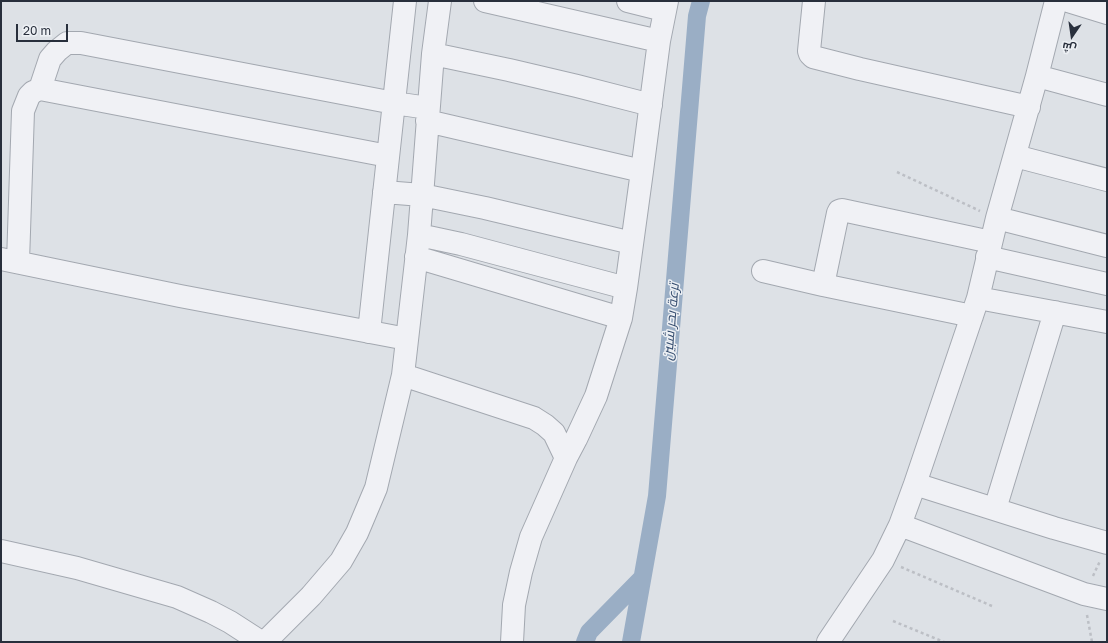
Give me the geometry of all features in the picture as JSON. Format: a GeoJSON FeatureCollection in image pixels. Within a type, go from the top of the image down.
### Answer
{"type":"FeatureCollection","features":[{"type":"Feature","properties":{"kind":"street"},"geometry":{"type":"LineString","coordinates":[[369,332],[405,1]]}},
{"type":"Feature","properties":{"kind":"street"},"geometry":{"type":"LineString","coordinates":[[265,642],[311,596],[342,561],[357,533],[376,488],[403,375],[419,235],[433,54],[440,1]]}},
{"type":"Feature","properties":{"kind":"street"},"geometry":{"type":"LineString","coordinates":[[486,1],[659,41]]}},
{"type":"Feature","properties":{"kind":"street"},"geometry":{"type":"LineString","coordinates":[[512,642],[514,605],[521,572],[531,537],[566,458],[596,396],[621,318],[665,6],[628,1]]}},
{"type":"Feature","properties":{"kind":"street"},"geometry":{"type":"LineString","coordinates":[[814,1],[809,51],[813,57],[1029,107]]}},
{"type":"Feature","properties":{"kind":"street"},"geometry":{"type":"LineString","coordinates":[[828,642],[883,560],[900,525],[915,484],[975,307],[997,218],[1029,107],[1056,1]]}},
{"type":"Feature","properties":{"kind":"street"},"geometry":{"type":"LineString","coordinates":[[1068,1],[1107,13]]}},
{"type":"Feature","properties":{"kind":"street"},"geometry":{"type":"LineString","coordinates":[[40,89],[50,59],[56,51],[67,43],[81,43],[394,104],[642,171]]}},
{"type":"Feature","properties":{"kind":"street"},"geometry":{"type":"LineString","coordinates":[[433,54],[509,70],[651,105]]}},
{"type":"Feature","properties":{"kind":"street"},"geometry":{"type":"LineString","coordinates":[[1037,76],[1107,95]]}},
{"type":"Feature","properties":{"kind":"street"},"geometry":{"type":"LineString","coordinates":[[388,156],[40,89],[29,96],[23,111],[10,261],[180,296],[407,339]]}},
{"type":"Feature","properties":{"kind":"street"},"geometry":{"type":"LineString","coordinates":[[1015,156],[1107,180]]}},
{"type":"Feature","properties":{"kind":"street"},"geometry":{"type":"LineString","coordinates":[[384,192],[422,195],[528,218],[632,244]]}},
{"type":"Feature","properties":{"kind":"street"},"geometry":{"type":"LineString","coordinates":[[823,285],[838,213],[841,210],[989,249],[1107,284]]}},
{"type":"Feature","properties":{"kind":"street"},"geometry":{"type":"LineString","coordinates":[[997,218],[1107,246]]}},
{"type":"Feature","properties":{"kind":"street"},"geometry":{"type":"LineString","coordinates":[[419,235],[468,245],[626,288]]}},
{"type":"Feature","properties":{"kind":"street"},"geometry":{"type":"LineString","coordinates":[[416,257],[621,318]]}},
{"type":"Feature","properties":{"kind":"street"},"geometry":{"type":"LineString","coordinates":[[763,271],[823,285],[975,307],[1055,312],[1107,322]]}},
{"type":"Feature","properties":{"kind":"street"},"geometry":{"type":"LineString","coordinates":[[995,509],[1055,312]]}},
{"type":"Feature","properties":{"kind":"street"},"geometry":{"type":"LineString","coordinates":[[403,375],[534,418],[554,433],[566,458]]}},
{"type":"Feature","properties":{"kind":"street"},"geometry":{"type":"LineString","coordinates":[[915,484],[1054,528],[1104,552]]}},
{"type":"Feature","properties":{"kind":"street"},"geometry":{"type":"LineString","coordinates":[[900,525],[1084,594],[1107,599]]}},
{"type":"Feature","properties":{"kind":"street"},"geometry":{"type":"LineString","coordinates":[[1,551],[77,568],[178,597],[223,619],[261,642]]}},
{"type":"Feature","properties":{"kind":"path"},"geometry":{"type":"LineString","coordinates":[[897,172],[997,218]]}},
{"type":"Feature","properties":{"kind":"path"},"geometry":{"type":"LineString","coordinates":[[1092,642],[1084,594],[1104,552]]}},
{"type":"Feature","properties":{"kind":"path"},"geometry":{"type":"LineString","coordinates":[[883,560],[992,606]]}},
{"type":"Feature","properties":{"kind":"path"},"geometry":{"type":"LineString","coordinates":[[893,621],[944,642]]}},
{"type":"Feature","properties":{"kind":"waterway","name":"ترعة بحر شبين"},"geometry":{"type":"LineString","coordinates":[[631,642],[657,496],[697,16],[701,1]]}},
{"type":"Feature","properties":{"kind":"waterway"},"geometry":{"type":"LineString","coordinates":[[585,642],[589,632],[642,578]]}}]}
